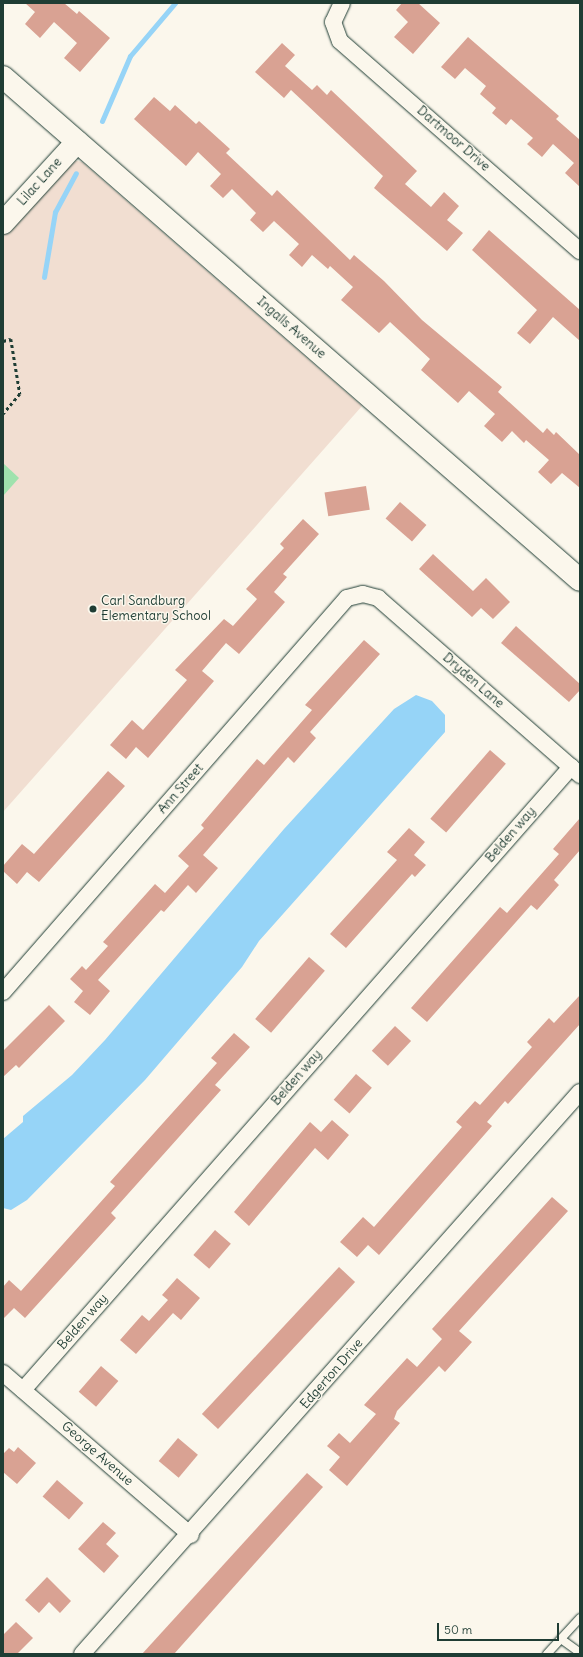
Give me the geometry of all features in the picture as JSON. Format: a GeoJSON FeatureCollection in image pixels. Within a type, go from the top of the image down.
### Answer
{"type":"FeatureCollection","features":[{"type":"Feature","properties":{"kind":"street","name":"Dartmoor Drive"},"geometry":{"type":"LineString","coordinates":[[342,3],[333,22],[340,41],[580,251]]}},
{"type":"Feature","properties":{"kind":"street","name":"Ingalls Avenue"},"geometry":{"type":"LineString","coordinates":[[3,77],[580,580]]}},
{"type":"Feature","properties":{"kind":"street","name":"Lilac Lane"},"geometry":{"type":"LineString","coordinates":[[3,223],[77,142]]}},
{"type":"Feature","properties":{"kind":"street","name":"Dryden Lane"},"geometry":{"type":"LineString","coordinates":[[363,594],[378,598],[575,771]]}},
{"type":"Feature","properties":{"kind":"street","name":"Ann Street"},"geometry":{"type":"LineString","coordinates":[[3,992],[347,598],[363,594]]}},
{"type":"Feature","properties":{"kind":"street","name":"Belden way"},"geometry":{"type":"LineString","coordinates":[[23,1390],[575,771]]}},
{"type":"Feature","properties":{"kind":"street","name":"Edgerton Drive"},"geometry":{"type":"LineString","coordinates":[[82,1654],[191,1535],[580,1092]]}},
{"type":"Feature","properties":{"kind":"street","name":"George Avenue"},"geometry":{"type":"LineString","coordinates":[[3,1373],[191,1535]]}},
{"type":"Feature","properties":{"kind":"lane"},"geometry":{"type":"LineString","coordinates":[[547,1654],[580,1618]]}},
{"type":"Feature","properties":{"kind":"lane"},"geometry":{"type":"LineString","coordinates":[[561,1638],[580,1653]]}},
{"type":"Feature","properties":{"kind":"path"},"geometry":{"type":"LineString","coordinates":[[3,341],[11,339],[20,394],[3,414]]}},
{"type":"Feature","properties":{"kind":"shaded area","name":"Carl Sandburg Elementary School"},"geometry":{"type":"Polygon","coordinates":[[[72,160],[82,162],[362,406],[3,812],[3,232],[72,160]]]}},
{"type":"Feature","properties":{"kind":"green space"},"geometry":{"type":"Polygon","coordinates":[[[3,463],[19,478],[3,496],[3,463]]]}},
{"type":"Feature","properties":{"kind":"water"},"geometry":{"type":"Polygon","coordinates":[[[416,695],[432,701],[445,715],[445,732],[259,941],[242,967],[145,1080],[27,1200],[11,1210],[3,1208],[3,1139],[23,1122],[23,1116],[72,1075],[105,1040],[284,829],[394,709],[416,695]]]}},
{"type":"Feature","properties":{"kind":"building"},"geometry":{"type":"Polygon","coordinates":[[[25,3],[64,3],[77,14],[79,11],[110,38],[80,72],[64,58],[77,43],[54,22],[40,38],[25,24],[35,12],[25,3]]]}},
{"type":"Feature","properties":{"kind":"building"},"geometry":{"type":"Polygon","coordinates":[[[402,3],[418,3],[440,23],[413,54],[394,37],[408,22],[396,10],[402,3]]]}},
{"type":"Feature","properties":{"kind":"building"},"geometry":{"type":"Polygon","coordinates":[[[468,37],[559,116],[556,119],[580,140],[580,187],[565,173],[574,163],[553,144],[542,157],[527,144],[533,138],[511,119],[506,125],[492,113],[496,108],[480,94],[486,86],[465,68],[455,79],[441,67],[468,37]]]}},
{"type":"Feature","properties":{"kind":"building"},"geometry":{"type":"Polygon","coordinates":[[[282,43],[295,55],[285,66],[312,90],[317,85],[327,95],[331,90],[417,171],[405,184],[431,207],[444,192],[459,206],[447,220],[463,233],[447,251],[374,188],[383,176],[291,90],[284,98],[255,72],[282,43]]]}},
{"type":"Feature","properties":{"kind":"building"},"geometry":{"type":"Polygon","coordinates":[[[154,97],[170,111],[175,105],[196,124],[199,121],[230,149],[226,153],[272,196],[277,190],[350,260],[354,255],[384,281],[422,320],[502,387],[498,392],[543,433],[547,428],[554,435],[556,432],[580,455],[580,488],[562,473],[551,484],[538,472],[549,460],[526,440],[524,443],[512,431],[502,442],[484,426],[495,414],[469,391],[458,403],[421,370],[430,359],[390,322],[379,333],[341,300],[353,287],[330,266],[328,269],[312,255],[302,267],[289,255],[299,244],[274,221],[263,232],[250,220],[256,213],[232,189],[223,198],[210,186],[221,174],[198,152],[186,166],[134,119],[154,97]]]}},
{"type":"Feature","properties":{"kind":"building"},"geometry":{"type":"Polygon","coordinates":[[[489,230],[580,310],[580,341],[553,317],[530,344],[517,333],[537,310],[472,250],[489,230]]]}},
{"type":"Feature","properties":{"kind":"building"},"geometry":{"type":"Polygon","coordinates":[[[366,486],[370,510],[328,516],[325,493],[366,486]]]}},
{"type":"Feature","properties":{"kind":"building"},"geometry":{"type":"Polygon","coordinates":[[[400,502],[426,525],[412,542],[386,519],[400,502]]]}},
{"type":"Feature","properties":{"kind":"building"},"geometry":{"type":"Polygon","coordinates":[[[303,519],[319,534],[283,574],[287,577],[274,592],[285,602],[239,654],[226,643],[202,671],[214,681],[148,758],[136,747],[126,759],[110,745],[132,720],[143,730],[187,680],[175,670],[224,619],[233,626],[257,599],[246,589],[284,548],[280,544],[303,519]]]}},
{"type":"Feature","properties":{"kind":"building"},"geometry":{"type":"Polygon","coordinates":[[[433,554],[473,591],[486,578],[510,602],[493,619],[481,608],[472,617],[419,569],[433,554]]]}},
{"type":"Feature","properties":{"kind":"building"},"geometry":{"type":"Polygon","coordinates":[[[516,626],[580,684],[580,690],[569,702],[501,643],[516,626]]]}},
{"type":"Feature","properties":{"kind":"building"},"geometry":{"type":"Polygon","coordinates":[[[364,640],[380,654],[310,732],[316,738],[294,763],[288,757],[203,855],[218,868],[196,893],[188,885],[164,912],[161,910],[98,980],[110,991],[90,1015],[74,1002],[83,991],[70,979],[82,966],[86,970],[108,946],[103,942],[155,884],[165,893],[189,866],[178,856],[204,828],[201,825],[257,759],[264,765],[312,710],[305,705],[364,640]]]}},
{"type":"Feature","properties":{"kind":"building"},"geometry":{"type":"Polygon","coordinates":[[[490,750],[506,764],[446,832],[430,819],[490,750]]]}},
{"type":"Feature","properties":{"kind":"building"},"geometry":{"type":"Polygon","coordinates":[[[108,771],[125,786],[39,882],[27,872],[17,884],[3,871],[3,866],[22,844],[34,854],[108,771]]]}},
{"type":"Feature","properties":{"kind":"building"},"geometry":{"type":"Polygon","coordinates":[[[580,818],[580,850],[554,880],[559,885],[537,910],[531,905],[427,1022],[411,1008],[500,907],[507,913],[559,854],[553,849],[580,818]]]}},
{"type":"Feature","properties":{"kind":"building"},"geometry":{"type":"Polygon","coordinates":[[[409,828],[425,842],[414,855],[426,865],[415,877],[412,874],[346,948],[330,934],[397,860],[387,852],[409,828]]]}},
{"type":"Feature","properties":{"kind":"building"},"geometry":{"type":"Polygon","coordinates":[[[309,957],[325,971],[271,1033],[255,1019],[309,957]]]}},
{"type":"Feature","properties":{"kind":"building"},"geometry":{"type":"Polygon","coordinates":[[[580,995],[580,1024],[508,1104],[505,1101],[487,1122],[492,1126],[379,1255],[368,1245],[357,1257],[340,1242],[363,1217],[374,1227],[462,1127],[456,1122],[475,1101],[480,1105],[532,1047],[527,1042],[549,1018],[554,1023],[580,995]]]}},
{"type":"Feature","properties":{"kind":"building"},"geometry":{"type":"Polygon","coordinates":[[[49,1005],[65,1021],[19,1068],[16,1065],[3,1077],[3,1051],[49,1005]]]}},
{"type":"Feature","properties":{"kind":"building"},"geometry":{"type":"Polygon","coordinates":[[[395,1026],[411,1041],[388,1066],[372,1051],[395,1026]]]}},
{"type":"Feature","properties":{"kind":"building"},"geometry":{"type":"Polygon","coordinates":[[[234,1033],[250,1047],[215,1085],[221,1090],[111,1213],[116,1218],[25,1318],[14,1308],[3,1319],[3,1287],[9,1280],[21,1291],[115,1186],[110,1182],[217,1063],[211,1058],[234,1033]]]}},
{"type":"Feature","properties":{"kind":"building"},"geometry":{"type":"Polygon","coordinates":[[[356,1074],[372,1088],[350,1113],[334,1100],[356,1074]]]}},
{"type":"Feature","properties":{"kind":"building"},"geometry":{"type":"Polygon","coordinates":[[[332,1120],[349,1135],[328,1160],[315,1148],[249,1226],[234,1212],[310,1122],[321,1132],[332,1120]]]}},
{"type":"Feature","properties":{"kind":"building"},"geometry":{"type":"Polygon","coordinates":[[[552,1197],[568,1211],[459,1331],[472,1342],[445,1372],[439,1366],[397,1411],[394,1419],[400,1423],[347,1486],[329,1470],[340,1457],[327,1446],[339,1433],[350,1443],[376,1414],[364,1405],[407,1358],[417,1367],[442,1339],[432,1329],[552,1197]]]}},
{"type":"Feature","properties":{"kind":"building"},"geometry":{"type":"Polygon","coordinates":[[[215,1230],[231,1244],[209,1269],[193,1255],[215,1230]]]}},
{"type":"Feature","properties":{"kind":"building"},"geometry":{"type":"Polygon","coordinates":[[[339,1267],[355,1282],[218,1429],[202,1414],[339,1267]]]}},
{"type":"Feature","properties":{"kind":"building"},"geometry":{"type":"Polygon","coordinates":[[[177,1278],[200,1298],[181,1320],[173,1313],[136,1354],[120,1340],[142,1315],[149,1321],[168,1300],[162,1295],[177,1278]]]}},
{"type":"Feature","properties":{"kind":"building"},"geometry":{"type":"Polygon","coordinates":[[[101,1366],[118,1381],[96,1407],[79,1392],[101,1366]]]}},
{"type":"Feature","properties":{"kind":"building"},"geometry":{"type":"Polygon","coordinates":[[[178,1438],[198,1455],[179,1478],[159,1461],[178,1438]]]}},
{"type":"Feature","properties":{"kind":"building"},"geometry":{"type":"Polygon","coordinates":[[[18,1447],[36,1463],[17,1484],[3,1472],[3,1454],[9,1448],[14,1452],[18,1447]]]}},
{"type":"Feature","properties":{"kind":"building"},"geometry":{"type":"Polygon","coordinates":[[[307,1473],[323,1487],[174,1654],[142,1654],[307,1473]]]}},
{"type":"Feature","properties":{"kind":"building"},"geometry":{"type":"Polygon","coordinates":[[[57,1480],[83,1503],[69,1520],[43,1497],[57,1480]]]}},
{"type":"Feature","properties":{"kind":"building"},"geometry":{"type":"Polygon","coordinates":[[[103,1522],[116,1533],[106,1544],[119,1556],[104,1573],[78,1549],[103,1522]]]}},
{"type":"Feature","properties":{"kind":"building"},"geometry":{"type":"Polygon","coordinates":[[[47,1577],[71,1601],[60,1613],[49,1602],[39,1613],[25,1600],[47,1577]]]}},
{"type":"Feature","properties":{"kind":"building"},"geometry":{"type":"Polygon","coordinates":[[[16,1622],[33,1638],[17,1654],[3,1654],[3,1635],[16,1622]]]}},
{"type":"Feature","properties":{"kind":"waterway"},"geometry":{"type":"LineString","coordinates":[[102,121],[130,56],[175,3]]}},
{"type":"Feature","properties":{"kind":"waterway"},"geometry":{"type":"LineString","coordinates":[[44,277],[55,212],[76,173]]}},
{"type":"Feature","properties":{"kind":"place","name":"Carl Sandburg Elementary School"},"geometry":{"type":"Point","coordinates":[93,609]}}]}
